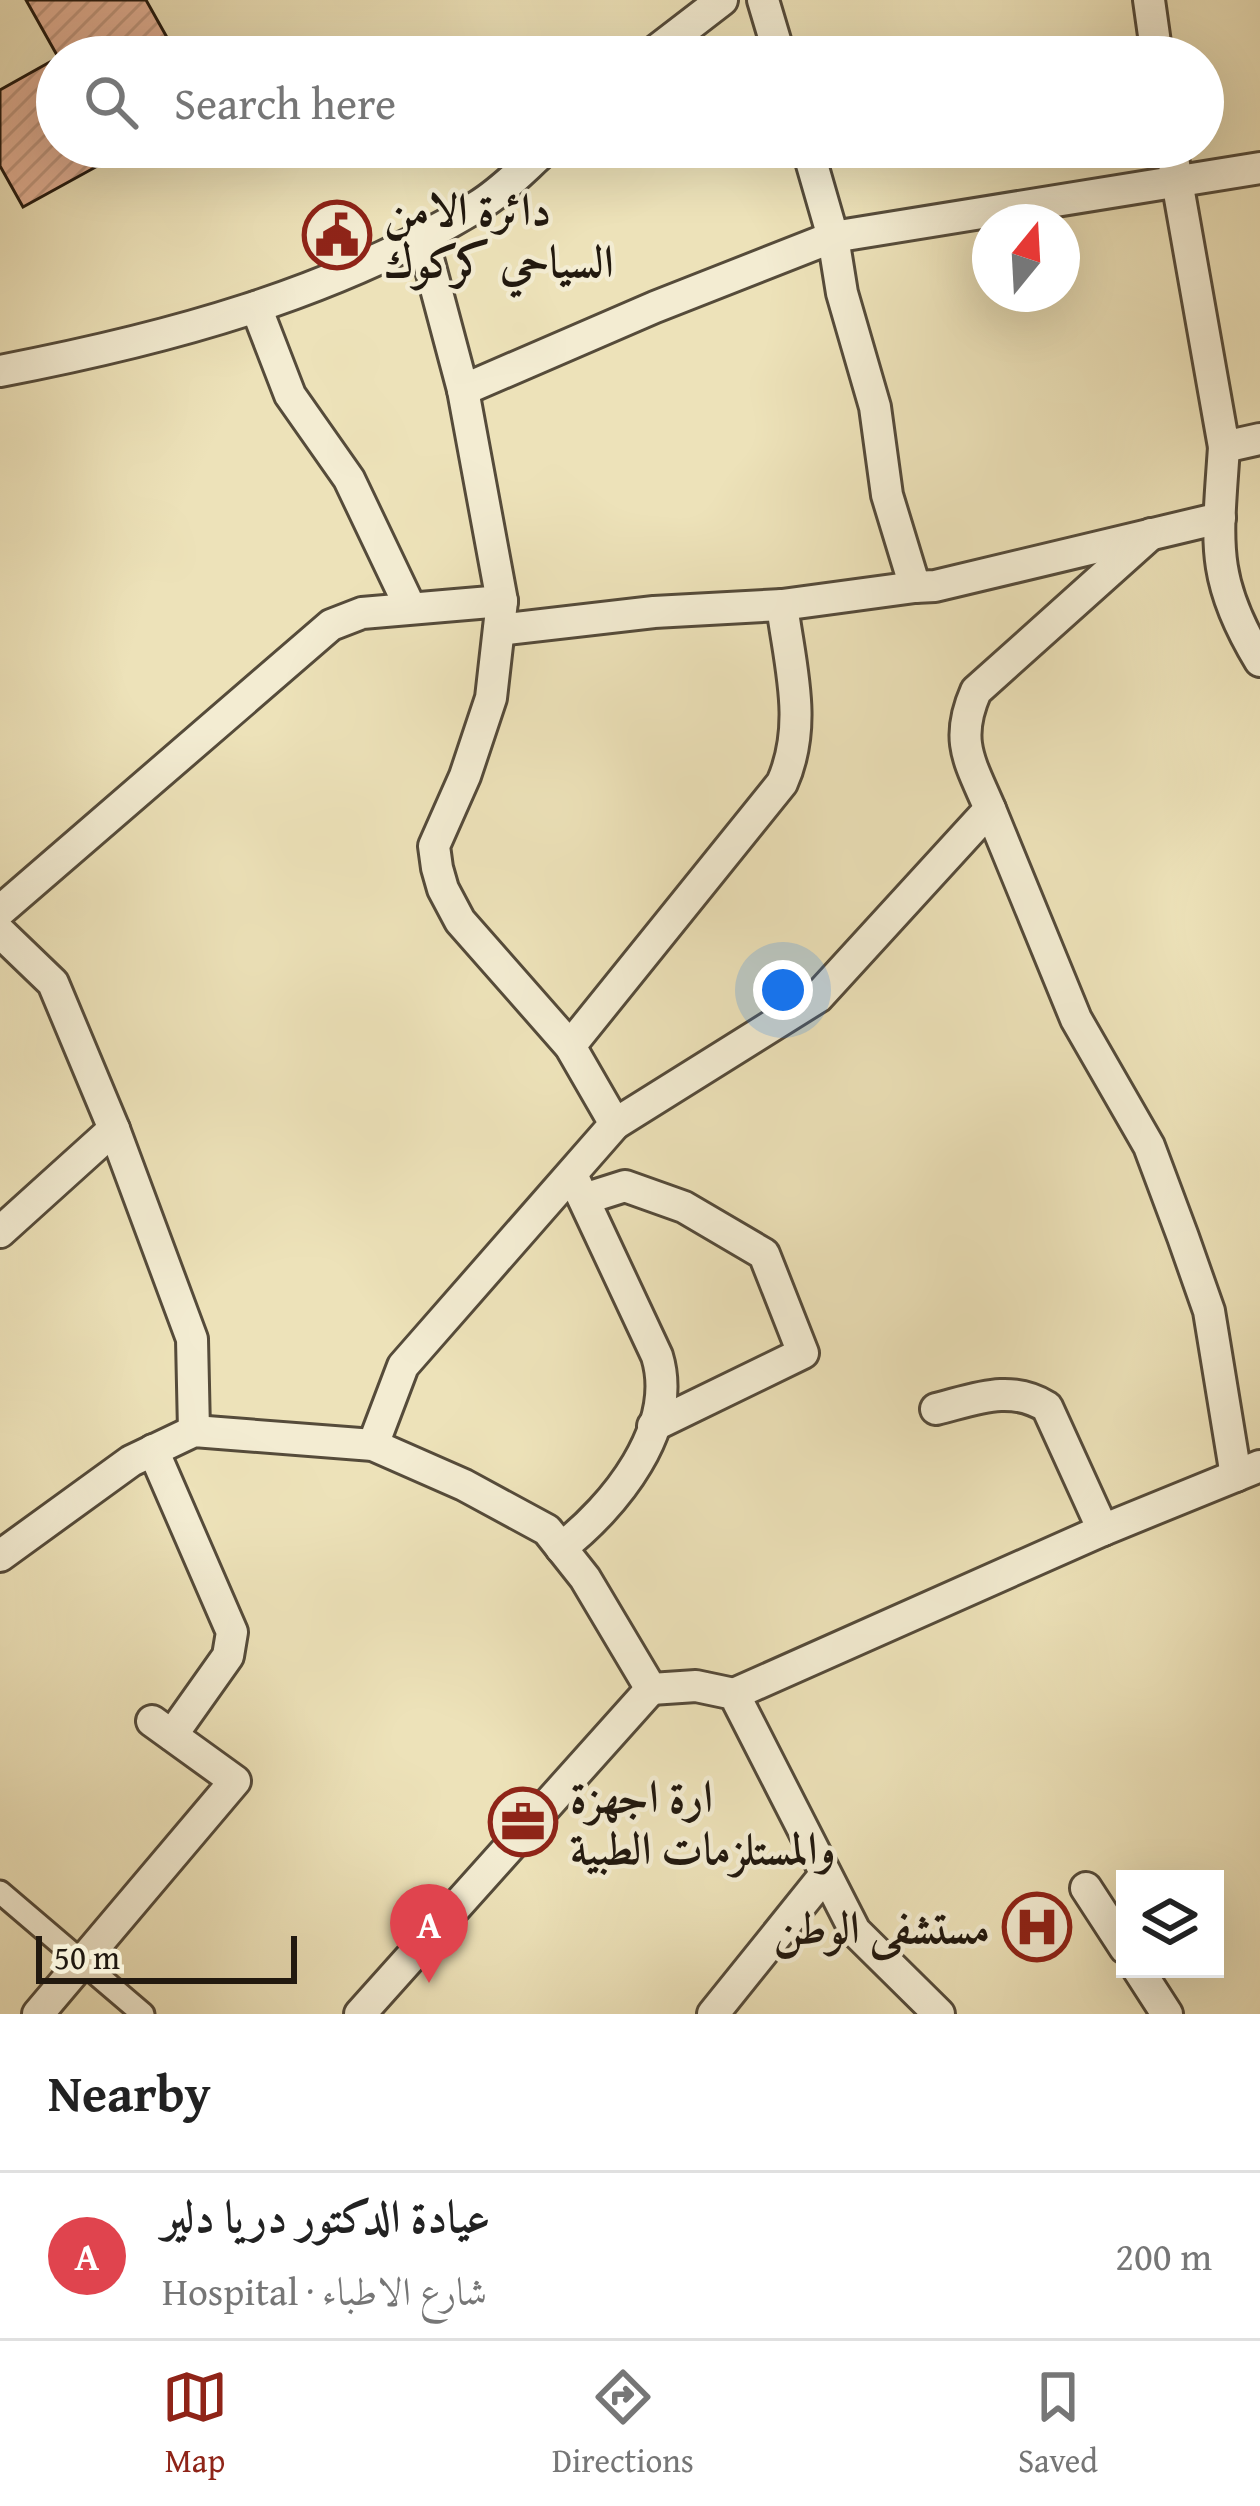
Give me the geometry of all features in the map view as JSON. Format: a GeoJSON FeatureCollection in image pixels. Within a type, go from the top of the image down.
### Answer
{"type":"FeatureCollection","features":[{"type":"Feature","properties":{"kind":"street"},"geometry":{"type":"LineString","coordinates":[[675,36],[722,0]]}},
{"type":"Feature","properties":{"kind":"street"},"geometry":{"type":"LineString","coordinates":[[763,0],[774,36]]}},
{"type":"Feature","properties":{"kind":"street"},"geometry":{"type":"LineString","coordinates":[[1149,0],[1154,36]]}},
{"type":"Feature","properties":{"kind":"street"},"geometry":{"type":"LineString","coordinates":[[0,371],[108,350],[256,308],[422,236],[482,204],[524,168]]}},
{"type":"Feature","properties":{"kind":"street"},"geometry":{"type":"LineString","coordinates":[[813,168],[875,407],[887,495],[916,586]]}},
{"type":"Feature","properties":{"kind":"street"},"geometry":{"type":"LineString","coordinates":[[1174,168],[1224,447],[1217,556],[1235,619],[1260,661]]}},
{"type":"Feature","properties":{"kind":"street"},"geometry":{"type":"LineString","coordinates":[[463,390],[833,237],[1260,168]]}},
{"type":"Feature","properties":{"kind":"street"},"geometry":{"type":"LineString","coordinates":[[422,236],[463,390],[501,615],[491,698],[465,776],[434,846],[437,868],[442,889],[460,921],[570,1046],[615,1124]]}},
{"type":"Feature","properties":{"kind":"street"},"geometry":{"type":"LineString","coordinates":[[256,308],[290,395],[349,479],[410,607]]}},
{"type":"Feature","properties":{"kind":"street"},"geometry":{"type":"LineString","coordinates":[[1224,447],[1260,439]]}},
{"type":"Feature","properties":{"kind":"street"},"geometry":{"type":"LineString","coordinates":[[0,911],[331,626],[362,613],[410,607],[501,615],[782,605],[935,586],[1220,518]]}},
{"type":"Feature","properties":{"kind":"street"},"geometry":{"type":"LineString","coordinates":[[360,2014],[651,1689],[696,1686],[734,1694],[1248,1471],[1209,1311],[1149,1146],[1076,1019],[963,745],[963,726],[976,691],[1151,535]]}},
{"type":"Feature","properties":{"kind":"street"},"geometry":{"type":"LineString","coordinates":[[570,1046],[782,783],[798,729],[782,605]]}},
{"type":"Feature","properties":{"kind":"street"},"geometry":{"type":"LineString","coordinates":[[373,1445],[403,1366],[578,1186],[615,1124],[818,997],[990,809]]}},
{"type":"Feature","properties":{"kind":"street"},"geometry":{"type":"LineString","coordinates":[[0,932],[53,983],[114,1129],[193,1339],[194,1431]]}},
{"type":"Feature","properties":{"kind":"street"},"geometry":{"type":"LineString","coordinates":[[0,1232],[114,1129]]}},
{"type":"Feature","properties":{"kind":"street"},"geometry":{"type":"LineString","coordinates":[[561,1548],[613,1499],[652,1426],[662,1393],[661,1369],[578,1186]]}},
{"type":"Feature","properties":{"kind":"street"},"geometry":{"type":"LineString","coordinates":[[578,1186],[625,1186],[685,1207],[764,1254],[803,1353],[652,1426]]}},
{"type":"Feature","properties":{"kind":"street"},"geometry":{"type":"LineString","coordinates":[[936,1408],[1002,1393],[1030,1397],[1047,1407],[1103,1530]]}},
{"type":"Feature","properties":{"kind":"street"},"geometry":{"type":"LineString","coordinates":[[0,1554],[130,1461],[194,1431],[373,1445],[547,1529],[585,1578],[651,1689]]}},
{"type":"Feature","properties":{"kind":"street"},"geometry":{"type":"LineString","coordinates":[[38,2014],[235,1781],[162,1728],[228,1656],[232,1632],[153,1450]]}},
{"type":"Feature","properties":{"kind":"street"},"geometry":{"type":"LineString","coordinates":[[734,1694],[855,1931],[939,2014]]}},
{"type":"Feature","properties":{"kind":"street"},"geometry":{"type":"LineString","coordinates":[[713,2014],[824,1876]]}},
{"type":"Feature","properties":{"kind":"street"},"geometry":{"type":"LineString","coordinates":[[1086,1888],[1116,1934]]}},
{"type":"Feature","properties":{"kind":"street"},"geometry":{"type":"LineString","coordinates":[[0,1892],[143,2014]]}},
{"type":"Feature","properties":{"kind":"street"},"geometry":{"type":"LineString","coordinates":[[1144,1978],[1167,2014]]}},
{"type":"Feature","properties":{"kind":"building"},"geometry":{"type":"Polygon","coordinates":[[[26,0],[146,0],[166,36],[46,36],[26,0]]]}},
{"type":"Feature","properties":{"kind":"building"},"geometry":{"type":"Polygon","coordinates":[[[36,70],[36,168],[94,168],[23,207],[0,166],[0,90],[36,70]]]}},
{"type":"Feature","properties":{"kind":"place","name":"دائرة الامن السياحي كركوك"},"geometry":{"type":"Point","coordinates":[337,235]}},
{"type":"Feature","properties":{"kind":"place","name":"ارة اجهزة والمستلزمات الطبية"},"geometry":{"type":"Point","coordinates":[523,1822]}},
{"type":"Feature","properties":{"kind":"place","name":"مستشفى الوطن"},"geometry":{"type":"Point","coordinates":[1037,1927]}},
{"type":"Feature","properties":{"kind":"place","name":"عيادة الدكتور دريا دلير"},"geometry":{"type":"Point","coordinates":[429,1983]}}]}
